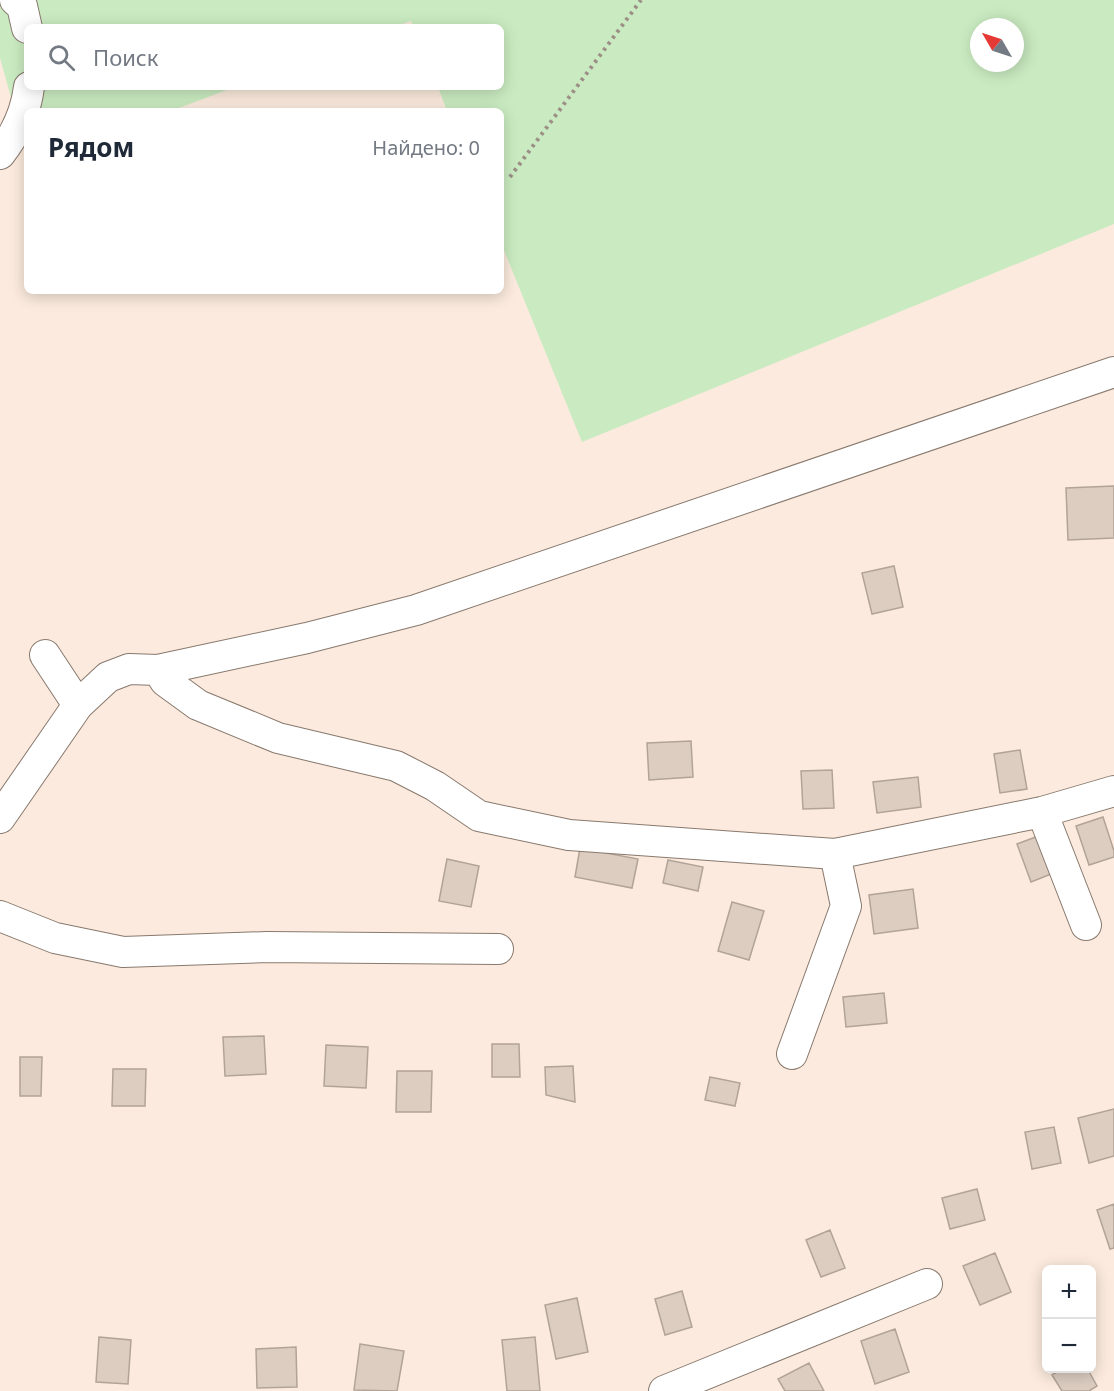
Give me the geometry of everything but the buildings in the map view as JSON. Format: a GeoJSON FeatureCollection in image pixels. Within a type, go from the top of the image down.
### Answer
{"type":"FeatureCollection","features":[{"type":"Feature","properties":{"kind":"street"},"geometry":{"type":"LineString","coordinates":[[0,154],[12,139],[28,90]]}},
{"type":"Feature","properties":{"kind":"street"},"geometry":{"type":"LineString","coordinates":[[0,818],[78,705],[108,677],[129,669],[158,670],[307,638],[416,610],[1114,372]]}},
{"type":"Feature","properties":{"kind":"street"},"geometry":{"type":"LineString","coordinates":[[45,655],[78,705]]}},
{"type":"Feature","properties":{"kind":"street"},"geometry":{"type":"LineString","coordinates":[[158,670],[165,681],[198,705],[278,738],[396,766],[435,786],[479,816],[569,835],[835,854],[1042,812],[1114,791]]}},
{"type":"Feature","properties":{"kind":"street"},"geometry":{"type":"LineString","coordinates":[[1042,812],[1086,925]]}},
{"type":"Feature","properties":{"kind":"street"},"geometry":{"type":"LineString","coordinates":[[792,1054],[846,906],[835,854]]}},
{"type":"Feature","properties":{"kind":"street"},"geometry":{"type":"LineString","coordinates":[[0,916],[55,938],[123,952],[267,947],[498,949]]}},
{"type":"Feature","properties":{"kind":"street"},"geometry":{"type":"LineString","coordinates":[[664,1391],[927,1284]]}},
{"type":"Feature","properties":{"kind":"path"},"geometry":{"type":"LineString","coordinates":[[510,177],[640,0]]}},
{"type":"Feature","properties":{"kind":"green space"},"geometry":{"type":"Polygon","coordinates":[[[0,0],[1114,0],[1114,224],[582,442],[504,250],[504,108],[446,108],[439,90],[504,90],[504,24],[412,24],[411,21],[402,24],[24,24],[24,90],[227,90],[179,108],[24,108],[24,144],[0,58],[0,0]]]}}]}
